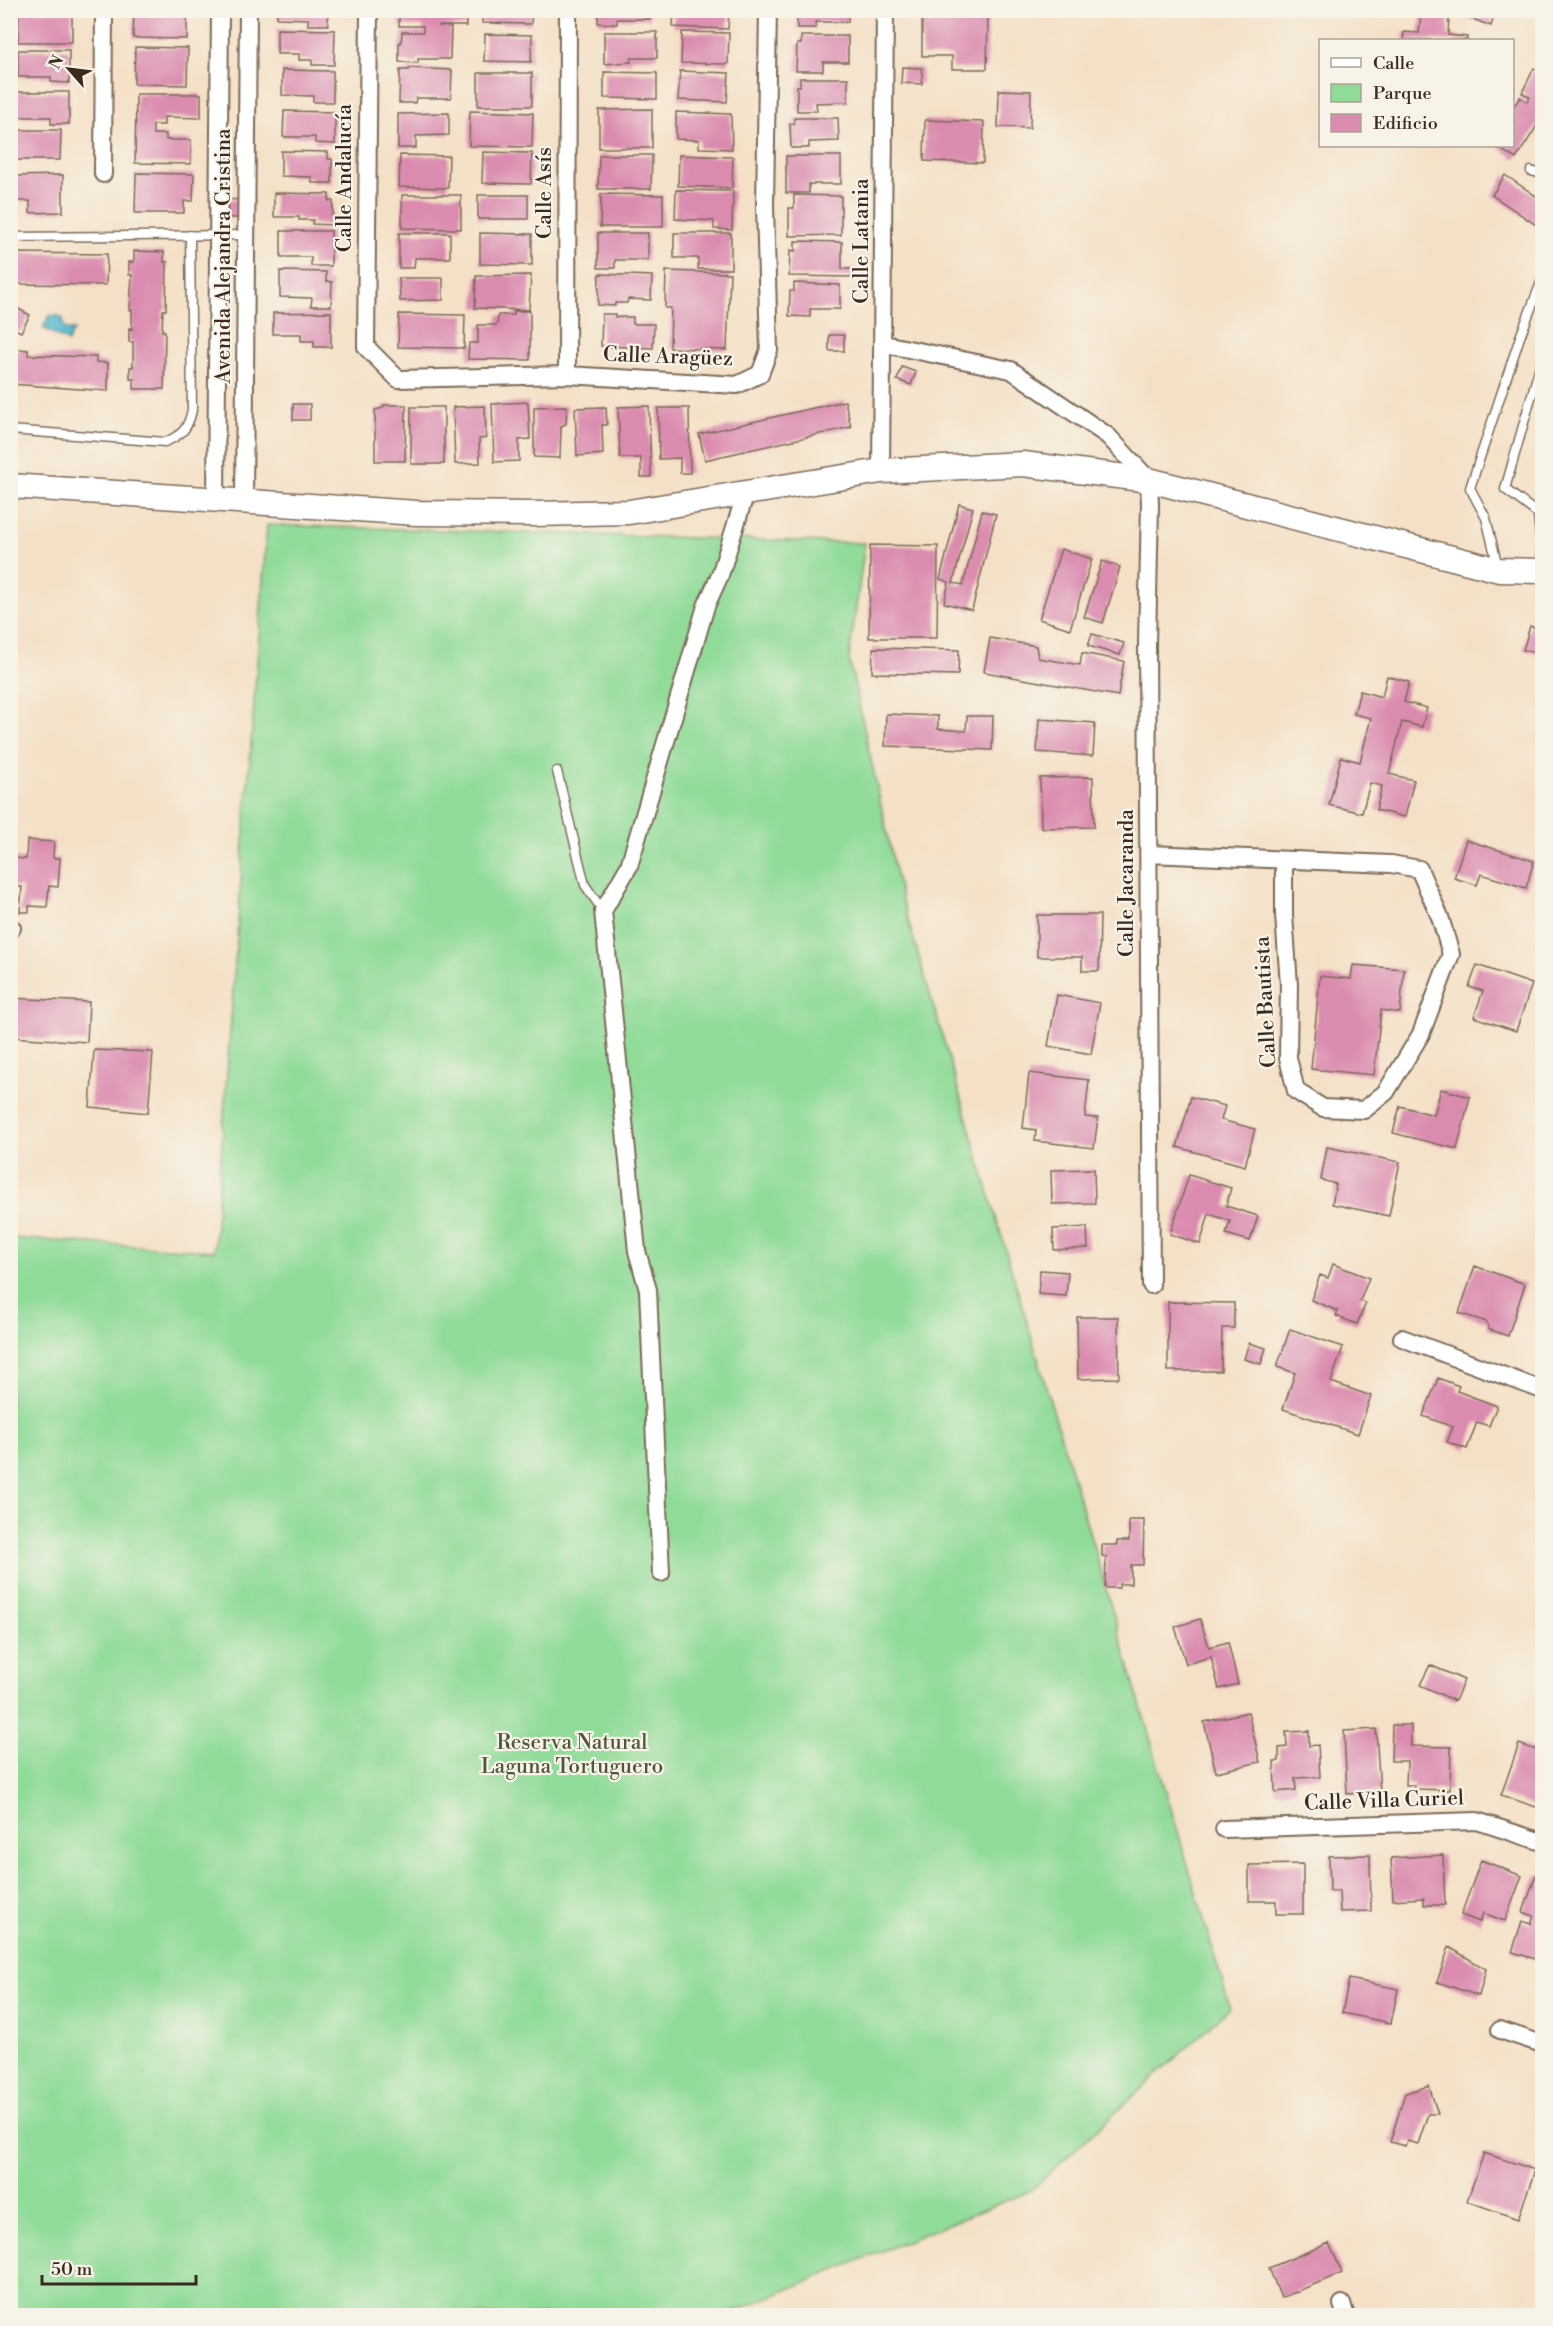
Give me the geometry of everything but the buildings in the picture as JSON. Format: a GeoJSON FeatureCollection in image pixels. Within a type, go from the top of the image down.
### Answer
{"type":"FeatureCollection","features":[{"type":"Feature","properties":{"kind":"street"},"geometry":{"type":"LineString","coordinates":[[103,174],[104,10]]}},
{"type":"Feature","properties":{"kind":"street","name":"Avenida Alejandra Cristina"},"geometry":{"type":"LineString","coordinates":[[216,499],[220,10]]}},
{"type":"Feature","properties":{"kind":"street","name":"Avenida Alejandra Cristina"},"geometry":{"type":"LineString","coordinates":[[244,501],[248,10]]}},
{"type":"Feature","properties":{"kind":"street","name":"Calle Andalucía"},"geometry":{"type":"LineString","coordinates":[[366,346],[369,10]]}},
{"type":"Feature","properties":{"kind":"street","name":"Calle Asís"},"geometry":{"type":"LineString","coordinates":[[567,375],[568,10]]}},
{"type":"Feature","properties":{"kind":"street","name":"Calle Aragüez"},"geometry":{"type":"LineString","coordinates":[[366,346],[398,379],[567,375],[737,385],[760,374],[769,350],[765,206],[768,10]]}},
{"type":"Feature","properties":{"kind":"street","name":"Calle Latania"},"geometry":{"type":"LineString","coordinates":[[881,471],[884,344],[885,10]]}},
{"type":"Feature","properties":{"kind":"street"},"geometry":{"type":"LineString","coordinates":[[884,344],[1011,370],[1108,436],[1149,480]]}},
{"type":"Feature","properties":{"kind":"street"},"geometry":{"type":"LineString","coordinates":[[10,486],[417,513],[629,512],[881,471],[1023,464],[1149,480],[1499,570],[1542,571]]}},
{"type":"Feature","properties":{"kind":"street","name":"Calle Jacaranda"},"geometry":{"type":"LineString","coordinates":[[1149,480],[1147,643],[1151,1285]]}},
{"type":"Feature","properties":{"kind":"street"},"geometry":{"type":"LineString","coordinates":[[661,1573],[648,1290],[637,1251],[603,911],[629,866],[706,606],[720,575],[746,492]]}},
{"type":"Feature","properties":{"kind":"street","name":"Calle Bautista"},"geometry":{"type":"LineString","coordinates":[[1149,854],[1391,864],[1419,869],[1440,916],[1451,954],[1421,1034],[1386,1092],[1364,1110],[1323,1108],[1296,1091],[1288,1058],[1289,985],[1284,915],[1284,860]]}},
{"type":"Feature","properties":{"kind":"street"},"geometry":{"type":"LineString","coordinates":[[1402,1338],[1542,1390]]}},
{"type":"Feature","properties":{"kind":"street","name":"Calle Villa Curiel"},"geometry":{"type":"LineString","coordinates":[[1224,1829],[1477,1821],[1542,1842]]}},
{"type":"Feature","properties":{"kind":"street"},"geometry":{"type":"LineString","coordinates":[[1500,2030],[1542,2044]]}},
{"type":"Feature","properties":{"kind":"lane"},"geometry":{"type":"LineString","coordinates":[[1531,171],[1542,174]]}},
{"type":"Feature","properties":{"kind":"lane"},"geometry":{"type":"LineString","coordinates":[[10,430],[165,442],[182,435],[189,424],[192,411],[190,235]]}},
{"type":"Feature","properties":{"kind":"lane"},"geometry":{"type":"LineString","coordinates":[[10,237],[246,235]]}},
{"type":"Feature","properties":{"kind":"lane"},"geometry":{"type":"LineString","coordinates":[[1499,570],[1486,518],[1470,488],[1520,337],[1542,280]]}},
{"type":"Feature","properties":{"kind":"lane"},"geometry":{"type":"LineString","coordinates":[[1542,359],[1505,489],[1538,514],[1542,557]]}},
{"type":"Feature","properties":{"kind":"lane"},"geometry":{"type":"LineString","coordinates":[[557,771],[585,885],[603,911]]}},
{"type":"Feature","properties":{"kind":"green space","name":"Reserva Natural Laguna Tortuguero"},"geometry":{"type":"Polygon","coordinates":[[[267,525],[865,543],[849,659],[900,893],[1230,2008],[1030,2191],[725,2315],[11,2315],[10,1238],[214,1251],[267,525]]]}},
{"type":"Feature","properties":{"kind":"water"},"geometry":{"type":"Polygon","coordinates":[[[56,315],[63,318],[63,325],[67,330],[74,330],[68,342],[43,328],[49,316],[56,315]]]}}]}
